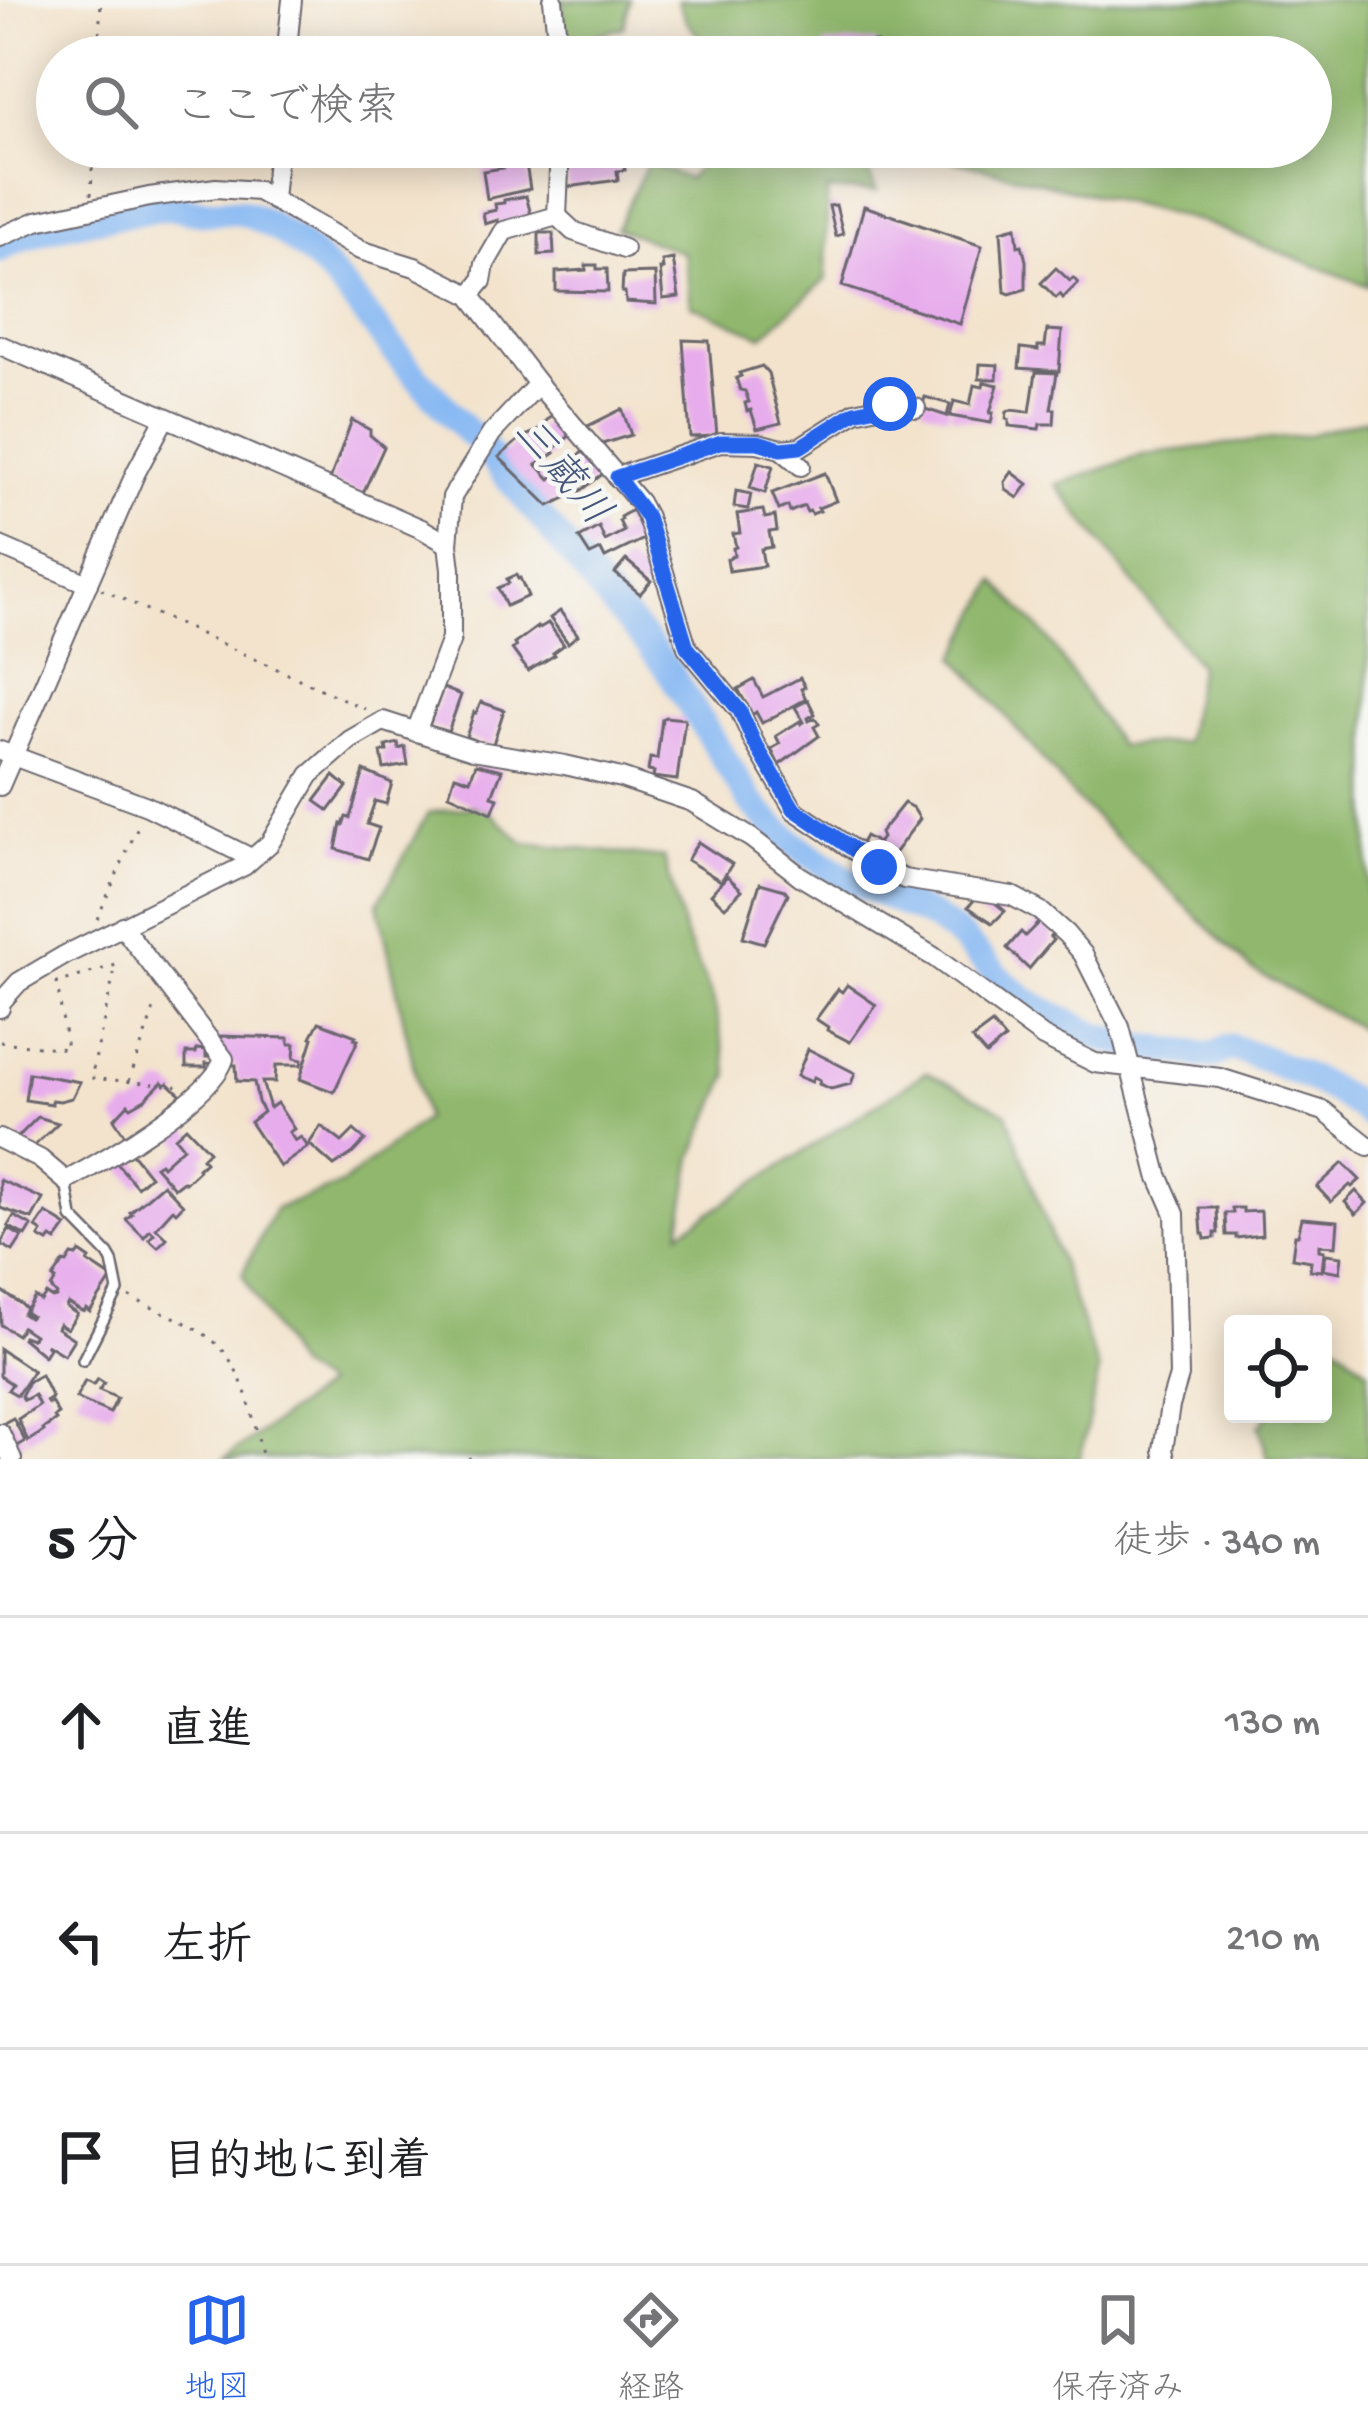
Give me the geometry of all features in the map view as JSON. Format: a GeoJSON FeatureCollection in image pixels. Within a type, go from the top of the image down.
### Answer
{"type":"FeatureCollection","features":[{"type":"Feature","properties":{"kind":"street"},"geometry":{"type":"LineString","coordinates":[[288,36],[292,0]]}},
{"type":"Feature","properties":{"kind":"street"},"geometry":{"type":"LineString","coordinates":[[554,0],[558,36]]}},
{"type":"Feature","properties":{"kind":"street"},"geometry":{"type":"LineString","coordinates":[[274,200],[276,168]]}},
{"type":"Feature","properties":{"kind":"street"},"geometry":{"type":"LineString","coordinates":[[556,216],[559,168]]}},
{"type":"Feature","properties":{"kind":"street"},"geometry":{"type":"LineString","coordinates":[[0,237],[37,221],[90,208],[216,188],[258,191],[360,250],[415,267],[470,295],[647,517],[687,647],[740,711],[794,809],[904,879],[1012,896],[1040,911],[1083,955],[1120,1027],[1158,1174],[1175,1214],[1179,1376],[1170,1406],[1165,1459]]}},
{"type":"Feature","properties":{"kind":"street"},"geometry":{"type":"LineString","coordinates":[[470,295],[482,281],[484,264],[504,231],[556,216]]}},
{"type":"Feature","properties":{"kind":"street"},"geometry":{"type":"LineString","coordinates":[[556,216],[573,231],[624,249]]}},
{"type":"Feature","properties":{"kind":"street"},"geometry":{"type":"LineString","coordinates":[[0,345],[448,544]]}},
{"type":"Feature","properties":{"kind":"street"},"geometry":{"type":"LineString","coordinates":[[416,732],[451,639],[448,544],[452,497],[492,433],[538,384]]}},
{"type":"Feature","properties":{"kind":"street"},"geometry":{"type":"LineString","coordinates":[[617,477],[721,442],[800,447],[855,412],[890,404],[916,408]]}},
{"type":"Feature","properties":{"kind":"street"},"geometry":{"type":"LineString","coordinates":[[0,786],[7,754],[165,418]]}},
{"type":"Feature","properties":{"kind":"street"},"geometry":{"type":"LineString","coordinates":[[781,449],[801,466]]}},
{"type":"Feature","properties":{"kind":"street"},"geometry":{"type":"LineString","coordinates":[[0,546],[88,584]]}},
{"type":"Feature","properties":{"kind":"street"},"geometry":{"type":"LineString","coordinates":[[0,1008],[19,982],[244,866],[270,843],[310,775],[350,740],[382,721],[473,751],[621,778],[692,802],[751,838],[800,877],[934,957],[1043,1037],[1095,1063],[1202,1074],[1324,1112],[1368,1146]]}},
{"type":"Feature","properties":{"kind":"street"},"geometry":{"type":"LineString","coordinates":[[7,754],[147,806],[251,858]]}},
{"type":"Feature","properties":{"kind":"street"},"geometry":{"type":"LineString","coordinates":[[0,1139],[40,1159],[65,1181],[125,1149],[220,1070],[224,1059],[122,926]]}},
{"type":"Feature","properties":{"kind":"street"},"geometry":{"type":"LineString","coordinates":[[0,1433],[12,1459]]}},
{"type":"Feature","properties":{"kind":"lane"},"geometry":{"type":"LineString","coordinates":[[65,1181],[72,1217],[112,1262],[118,1291],[83,1360]]}},
{"type":"Feature","properties":{"kind":"path"},"geometry":{"type":"LineString","coordinates":[[99,36],[101,0]]}},
{"type":"Feature","properties":{"kind":"path"},"geometry":{"type":"LineString","coordinates":[[90,208],[92,168]]}},
{"type":"Feature","properties":{"kind":"path"},"geometry":{"type":"LineString","coordinates":[[88,584],[372,712]]}},
{"type":"Feature","properties":{"kind":"path"},"geometry":{"type":"LineString","coordinates":[[85,945],[147,806]]}},
{"type":"Feature","properties":{"kind":"path"},"geometry":{"type":"LineString","coordinates":[[0,1042],[67,1049],[57,983],[116,964],[91,1078],[179,1086]]}},
{"type":"Feature","properties":{"kind":"path"},"geometry":{"type":"LineString","coordinates":[[129,1082],[156,1004]]}},
{"type":"Feature","properties":{"kind":"path"},"geometry":{"type":"LineString","coordinates":[[118,1291],[211,1338],[226,1353],[248,1399],[263,1459]]}},
{"type":"Feature","properties":{"kind":"path"},"geometry":{"type":"LineString","coordinates":[[468,1459],[478,1454]]}},
{"type":"Feature","properties":{"kind":"green space"},"geometry":{"type":"Polygon","coordinates":[[[562,0],[630,0],[624,27],[594,36],[564,36],[562,0]]]}},
{"type":"Feature","properties":{"kind":"green space"},"geometry":{"type":"Polygon","coordinates":[[[677,0],[1368,0],[1368,286],[1202,222],[984,168],[1332,168],[1332,36],[699,36],[677,0]]]}},
{"type":"Feature","properties":{"kind":"green space"},"geometry":{"type":"Polygon","coordinates":[[[646,168],[660,168],[688,179],[698,168],[866,168],[877,191],[827,190],[826,279],[762,336],[691,305],[684,253],[616,228],[646,168]]]}},
{"type":"Feature","properties":{"kind":"green space"},"geometry":{"type":"Polygon","coordinates":[[[1368,418],[1368,1033],[1251,969],[1075,798],[956,657],[996,581],[1049,640],[1119,746],[1185,742],[1199,666],[1056,485],[1146,454],[1308,435],[1368,418]]]}},
{"type":"Feature","properties":{"kind":"green space"},"geometry":{"type":"Polygon","coordinates":[[[482,805],[524,843],[664,858],[684,933],[713,999],[729,1074],[693,1157],[680,1232],[926,1072],[1007,1113],[1099,1371],[1080,1459],[224,1459],[325,1386],[296,1368],[242,1274],[275,1209],[341,1185],[425,1119],[378,903],[428,813],[482,805]]]}},
{"type":"Feature","properties":{"kind":"green space"},"geometry":{"type":"Polygon","coordinates":[[[1332,1340],[1368,1370],[1368,1459],[1268,1459],[1262,1423],[1332,1423],[1332,1340]]]}},
{"type":"Feature","properties":{"kind":"building"},"geometry":{"type":"Polygon","coordinates":[[[527,168],[530,189],[487,199],[483,171],[527,168]]]}},
{"type":"Feature","properties":{"kind":"building"},"geometry":{"type":"Polygon","coordinates":[[[565,168],[625,168],[617,171],[618,180],[568,187],[565,168]]]}},
{"type":"Feature","properties":{"kind":"building"},"geometry":{"type":"Polygon","coordinates":[[[526,196],[532,218],[485,224],[483,213],[496,210],[495,204],[526,196]]]}},
{"type":"Feature","properties":{"kind":"building"},"geometry":{"type":"Polygon","coordinates":[[[836,205],[843,234],[836,236],[829,206],[836,205]]]}},
{"type":"Feature","properties":{"kind":"building"},"geometry":{"type":"Polygon","coordinates":[[[864,206],[982,246],[960,324],[842,286],[864,206]]]}},
{"type":"Feature","properties":{"kind":"building"},"geometry":{"type":"Polygon","coordinates":[[[1016,227],[1026,261],[1026,289],[1010,294],[1005,292],[1001,231],[1016,227]]]}},
{"type":"Feature","properties":{"kind":"building"},"geometry":{"type":"Polygon","coordinates":[[[539,233],[553,233],[554,254],[539,255],[539,233]]]}},
{"type":"Feature","properties":{"kind":"building"},"geometry":{"type":"Polygon","coordinates":[[[673,259],[679,297],[663,299],[662,261],[673,259]]]}},
{"type":"Feature","properties":{"kind":"building"},"geometry":{"type":"Polygon","coordinates":[[[586,265],[607,269],[608,292],[556,291],[556,272],[586,270],[586,265]]]}},
{"type":"Feature","properties":{"kind":"building"},"geometry":{"type":"Polygon","coordinates":[[[1056,268],[1078,283],[1063,298],[1060,294],[1056,298],[1041,283],[1056,268]]]}},
{"type":"Feature","properties":{"kind":"building"},"geometry":{"type":"Polygon","coordinates":[[[655,273],[656,304],[626,302],[623,274],[655,273]]]}},
{"type":"Feature","properties":{"kind":"building"},"geometry":{"type":"Polygon","coordinates":[[[1047,330],[1062,331],[1059,371],[1019,368],[1021,348],[1045,346],[1047,330]]]}},
{"type":"Feature","properties":{"kind":"building"},"geometry":{"type":"Polygon","coordinates":[[[683,340],[709,341],[717,436],[690,437],[683,340]]]}},
{"type":"Feature","properties":{"kind":"building"},"geometry":{"type":"Polygon","coordinates":[[[980,364],[998,365],[997,379],[979,379],[980,364]]]}},
{"type":"Feature","properties":{"kind":"building"},"geometry":{"type":"Polygon","coordinates":[[[762,366],[781,423],[757,429],[736,378],[762,366]]]}},
{"type":"Feature","properties":{"kind":"building"},"geometry":{"type":"Polygon","coordinates":[[[1036,372],[1057,373],[1051,409],[1055,409],[1054,424],[1040,424],[1039,429],[1009,426],[1010,410],[1030,412],[1036,372]]]}},
{"type":"Feature","properties":{"kind":"building"},"geometry":{"type":"Polygon","coordinates":[[[984,382],[998,385],[991,423],[950,416],[954,401],[970,405],[974,385],[983,387],[984,382]]]}},
{"type":"Feature","properties":{"kind":"building"},"geometry":{"type":"Polygon","coordinates":[[[925,397],[950,404],[947,416],[922,408],[925,397]]]}},
{"type":"Feature","properties":{"kind":"building"},"geometry":{"type":"Polygon","coordinates":[[[622,409],[631,435],[596,446],[586,427],[622,409]]]}},
{"type":"Feature","properties":{"kind":"building"},"geometry":{"type":"Polygon","coordinates":[[[553,414],[572,434],[537,465],[550,479],[585,450],[604,473],[549,506],[499,457],[553,414]]]}},
{"type":"Feature","properties":{"kind":"building"},"geometry":{"type":"Polygon","coordinates":[[[352,420],[370,430],[384,447],[362,495],[329,482],[352,420]]]}},
{"type":"Feature","properties":{"kind":"building"},"geometry":{"type":"Polygon","coordinates":[[[758,462],[773,466],[765,493],[750,488],[758,462]]]}},
{"type":"Feature","properties":{"kind":"building"},"geometry":{"type":"Polygon","coordinates":[[[1012,472],[1028,484],[1018,498],[1006,490],[1012,472]]]}},
{"type":"Feature","properties":{"kind":"building"},"geometry":{"type":"Polygon","coordinates":[[[825,473],[836,501],[812,514],[804,506],[790,512],[788,506],[779,510],[772,493],[825,473]]]}},
{"type":"Feature","properties":{"kind":"building"},"geometry":{"type":"Polygon","coordinates":[[[736,491],[751,494],[748,509],[734,507],[736,491]]]}},
{"type":"Feature","properties":{"kind":"building"},"geometry":{"type":"Polygon","coordinates":[[[632,510],[646,538],[605,558],[601,550],[590,555],[579,538],[599,527],[605,541],[624,531],[620,517],[632,510]]]}},
{"type":"Feature","properties":{"kind":"building"},"geometry":{"type":"Polygon","coordinates":[[[763,510],[765,518],[775,516],[777,531],[769,532],[772,547],[761,549],[764,566],[729,571],[727,559],[736,547],[733,534],[740,533],[737,514],[763,510]]]}},
{"type":"Feature","properties":{"kind":"building"},"geometry":{"type":"Polygon","coordinates":[[[626,560],[651,581],[640,594],[615,573],[626,560]]]}},
{"type":"Feature","properties":{"kind":"building"},"geometry":{"type":"Polygon","coordinates":[[[516,575],[528,596],[506,606],[498,588],[516,575]]]}},
{"type":"Feature","properties":{"kind":"building"},"geometry":{"type":"Polygon","coordinates":[[[560,611],[578,635],[568,643],[550,618],[560,611]]]}},
{"type":"Feature","properties":{"kind":"building"},"geometry":{"type":"Polygon","coordinates":[[[548,623],[564,645],[528,671],[512,649],[514,644],[548,623]]]}},
{"type":"Feature","properties":{"kind":"building"},"geometry":{"type":"Polygon","coordinates":[[[800,678],[806,699],[762,723],[738,689],[754,680],[763,697],[800,678]]]}},
{"type":"Feature","properties":{"kind":"building"},"geometry":{"type":"Polygon","coordinates":[[[443,688],[461,695],[448,732],[429,726],[443,688]]]}},
{"type":"Feature","properties":{"kind":"building"},"geometry":{"type":"Polygon","coordinates":[[[808,700],[815,714],[808,718],[819,724],[814,727],[819,736],[779,765],[771,749],[780,744],[776,736],[804,722],[795,707],[808,700]]]}},
{"type":"Feature","properties":{"kind":"building"},"geometry":{"type":"Polygon","coordinates":[[[481,702],[504,710],[492,747],[466,737],[481,702]]]}},
{"type":"Feature","properties":{"kind":"building"},"geometry":{"type":"Polygon","coordinates":[[[665,717],[685,719],[677,780],[653,777],[654,772],[648,771],[650,758],[657,759],[665,717]]]}},
{"type":"Feature","properties":{"kind":"building"},"geometry":{"type":"Polygon","coordinates":[[[398,743],[399,749],[405,747],[408,765],[384,769],[381,752],[398,743]]]}},
{"type":"Feature","properties":{"kind":"building"},"geometry":{"type":"Polygon","coordinates":[[[476,764],[502,770],[492,796],[498,798],[492,813],[449,794],[455,775],[470,780],[476,764]]]}},
{"type":"Feature","properties":{"kind":"building"},"geometry":{"type":"Polygon","coordinates":[[[364,771],[392,783],[386,804],[375,801],[367,824],[379,828],[368,859],[336,849],[341,824],[350,818],[364,771]]]}},
{"type":"Feature","properties":{"kind":"building"},"geometry":{"type":"Polygon","coordinates":[[[334,776],[347,787],[329,811],[315,801],[334,776]]]}},
{"type":"Feature","properties":{"kind":"building"},"geometry":{"type":"Polygon","coordinates":[[[904,803],[920,819],[886,864],[858,849],[865,836],[878,843],[880,833],[904,803]]]}},
{"type":"Feature","properties":{"kind":"building"},"geometry":{"type":"Polygon","coordinates":[[[698,842],[732,864],[721,881],[687,860],[698,842]]]}},
{"type":"Feature","properties":{"kind":"building"},"geometry":{"type":"Polygon","coordinates":[[[727,876],[742,890],[725,907],[711,894],[727,876]]]}},
{"type":"Feature","properties":{"kind":"building"},"geometry":{"type":"Polygon","coordinates":[[[760,883],[788,894],[764,943],[743,937],[760,883]]]}},
{"type":"Feature","properties":{"kind":"building"},"geometry":{"type":"Polygon","coordinates":[[[976,898],[993,901],[1005,911],[993,923],[968,907],[976,898]]]}},
{"type":"Feature","properties":{"kind":"building"},"geometry":{"type":"Polygon","coordinates":[[[1041,920],[1054,933],[1053,940],[1029,969],[1007,948],[1041,920]]]}},
{"type":"Feature","properties":{"kind":"building"},"geometry":{"type":"Polygon","coordinates":[[[847,985],[876,1005],[850,1042],[816,1019],[838,989],[842,992],[847,985]]]}},
{"type":"Feature","properties":{"kind":"building"},"geometry":{"type":"Polygon","coordinates":[[[319,1022],[358,1040],[334,1092],[300,1079],[319,1022]]]}},
{"type":"Feature","properties":{"kind":"building"},"geometry":{"type":"Polygon","coordinates":[[[992,1024],[1005,1039],[986,1055],[972,1039],[992,1024]]]}},
{"type":"Feature","properties":{"kind":"building"},"geometry":{"type":"Polygon","coordinates":[[[219,1036],[289,1038],[289,1044],[295,1044],[294,1058],[302,1060],[301,1065],[276,1065],[275,1082],[262,1082],[270,1108],[277,1103],[294,1129],[289,1132],[295,1141],[301,1137],[308,1147],[280,1167],[250,1122],[263,1112],[254,1082],[237,1081],[236,1065],[218,1065],[219,1036]]]}},
{"type":"Feature","properties":{"kind":"building"},"geometry":{"type":"Polygon","coordinates":[[[808,1049],[855,1073],[851,1084],[831,1089],[814,1077],[812,1082],[797,1076],[808,1049]]]}},
{"type":"Feature","properties":{"kind":"building"},"geometry":{"type":"Polygon","coordinates":[[[206,1050],[206,1057],[216,1057],[215,1064],[186,1067],[186,1053],[206,1050]]]}},
{"type":"Feature","properties":{"kind":"building"},"geometry":{"type":"Polygon","coordinates":[[[29,1073],[80,1082],[72,1098],[52,1100],[52,1104],[25,1100],[29,1073]]]}},
{"type":"Feature","properties":{"kind":"building"},"geometry":{"type":"Polygon","coordinates":[[[162,1082],[181,1095],[127,1138],[114,1119],[162,1082]]]}},
{"type":"Feature","properties":{"kind":"building"},"geometry":{"type":"Polygon","coordinates":[[[38,1117],[58,1123],[31,1149],[18,1137],[38,1117]]]}},
{"type":"Feature","properties":{"kind":"building"},"geometry":{"type":"Polygon","coordinates":[[[321,1126],[342,1142],[354,1130],[365,1140],[334,1166],[309,1144],[321,1126]]]}},
{"type":"Feature","properties":{"kind":"building"},"geometry":{"type":"Polygon","coordinates":[[[186,1127],[209,1151],[199,1170],[174,1188],[155,1166],[162,1166],[183,1147],[175,1137],[186,1127]]]}},
{"type":"Feature","properties":{"kind":"building"},"geometry":{"type":"Polygon","coordinates":[[[129,1150],[150,1176],[137,1187],[115,1161],[129,1150]]]}},
{"type":"Feature","properties":{"kind":"building"},"geometry":{"type":"Polygon","coordinates":[[[1343,1163],[1360,1180],[1331,1202],[1317,1187],[1343,1163]]]}},
{"type":"Feature","properties":{"kind":"building"},"geometry":{"type":"Polygon","coordinates":[[[0,1180],[43,1199],[32,1219],[0,1208],[0,1180]]]}},
{"type":"Feature","properties":{"kind":"building"},"geometry":{"type":"Polygon","coordinates":[[[163,1184],[183,1205],[156,1228],[167,1238],[158,1247],[149,1239],[154,1234],[150,1230],[144,1237],[126,1219],[163,1184]]]}},
{"type":"Feature","properties":{"kind":"building"},"geometry":{"type":"Polygon","coordinates":[[[1356,1191],[1367,1203],[1356,1214],[1345,1202],[1356,1191]]]}},
{"type":"Feature","properties":{"kind":"building"},"geometry":{"type":"Polygon","coordinates":[[[1200,1208],[1217,1208],[1215,1238],[1205,1239],[1202,1234],[1200,1208]]]}},
{"type":"Feature","properties":{"kind":"building"},"geometry":{"type":"Polygon","coordinates":[[[1232,1208],[1261,1211],[1262,1235],[1226,1235],[1225,1213],[1233,1213],[1232,1208]]]}},
{"type":"Feature","properties":{"kind":"building"},"geometry":{"type":"Polygon","coordinates":[[[46,1213],[67,1226],[56,1241],[39,1237],[42,1232],[36,1228],[46,1213]]]}},
{"type":"Feature","properties":{"kind":"building"},"geometry":{"type":"Polygon","coordinates":[[[14,1216],[32,1226],[26,1236],[8,1226],[14,1216]]]}},
{"type":"Feature","properties":{"kind":"building"},"geometry":{"type":"Polygon","coordinates":[[[1302,1218],[1338,1221],[1336,1246],[1319,1245],[1324,1251],[1322,1271],[1310,1270],[1311,1261],[1292,1258],[1302,1218]]]}},
{"type":"Feature","properties":{"kind":"building"},"geometry":{"type":"Polygon","coordinates":[[[9,1229],[22,1237],[13,1251],[1,1244],[9,1229]]]}},
{"type":"Feature","properties":{"kind":"building"},"geometry":{"type":"Polygon","coordinates":[[[80,1252],[112,1278],[90,1312],[68,1303],[66,1307],[77,1314],[67,1329],[59,1324],[57,1328],[74,1339],[64,1355],[46,1344],[49,1348],[44,1356],[22,1338],[34,1335],[22,1327],[17,1335],[1,1325],[0,1296],[3,1292],[21,1304],[26,1309],[23,1314],[29,1318],[25,1312],[35,1297],[41,1301],[46,1294],[56,1297],[53,1278],[64,1262],[80,1252]]]}},
{"type":"Feature","properties":{"kind":"building"},"geometry":{"type":"Polygon","coordinates":[[[1326,1254],[1342,1256],[1340,1272],[1323,1269],[1326,1254]]]}},
{"type":"Feature","properties":{"kind":"building"},"geometry":{"type":"Polygon","coordinates":[[[0,1349],[33,1371],[17,1395],[8,1390],[12,1384],[0,1376],[0,1349]]]}},
{"type":"Feature","properties":{"kind":"building"},"geometry":{"type":"Polygon","coordinates":[[[41,1375],[52,1398],[46,1401],[58,1414],[28,1441],[18,1419],[39,1405],[34,1395],[24,1400],[21,1396],[28,1382],[41,1375]]]}},
{"type":"Feature","properties":{"kind":"building"},"geometry":{"type":"Polygon","coordinates":[[[98,1379],[104,1383],[99,1390],[117,1398],[110,1413],[76,1398],[85,1381],[94,1385],[98,1379]]]}},
{"type":"Feature","properties":{"kind":"building"},"geometry":{"type":"Polygon","coordinates":[[[13,1418],[25,1441],[15,1447],[2,1424],[13,1418]]]}},
{"type":"Feature","properties":{"kind":"waterway","name":"三蔵川"},"geometry":{"type":"LineString","coordinates":[[0,249],[64,225],[166,208],[238,212],[273,227],[333,276],[408,368],[472,434],[671,674],[751,802],[798,847],[845,878],[932,917],[1032,1004],[1099,1037],[1211,1056],[1230,1047],[1321,1084],[1368,1115]]}},
{"type":"Feature","properties":{"kind":"route"},"geometry":{"type":"LineString","coordinates":[[879,867],[794,809],[740,711],[687,647],[647,517],[617,477],[721,442],[800,447],[855,412],[890,404]]}}]}
